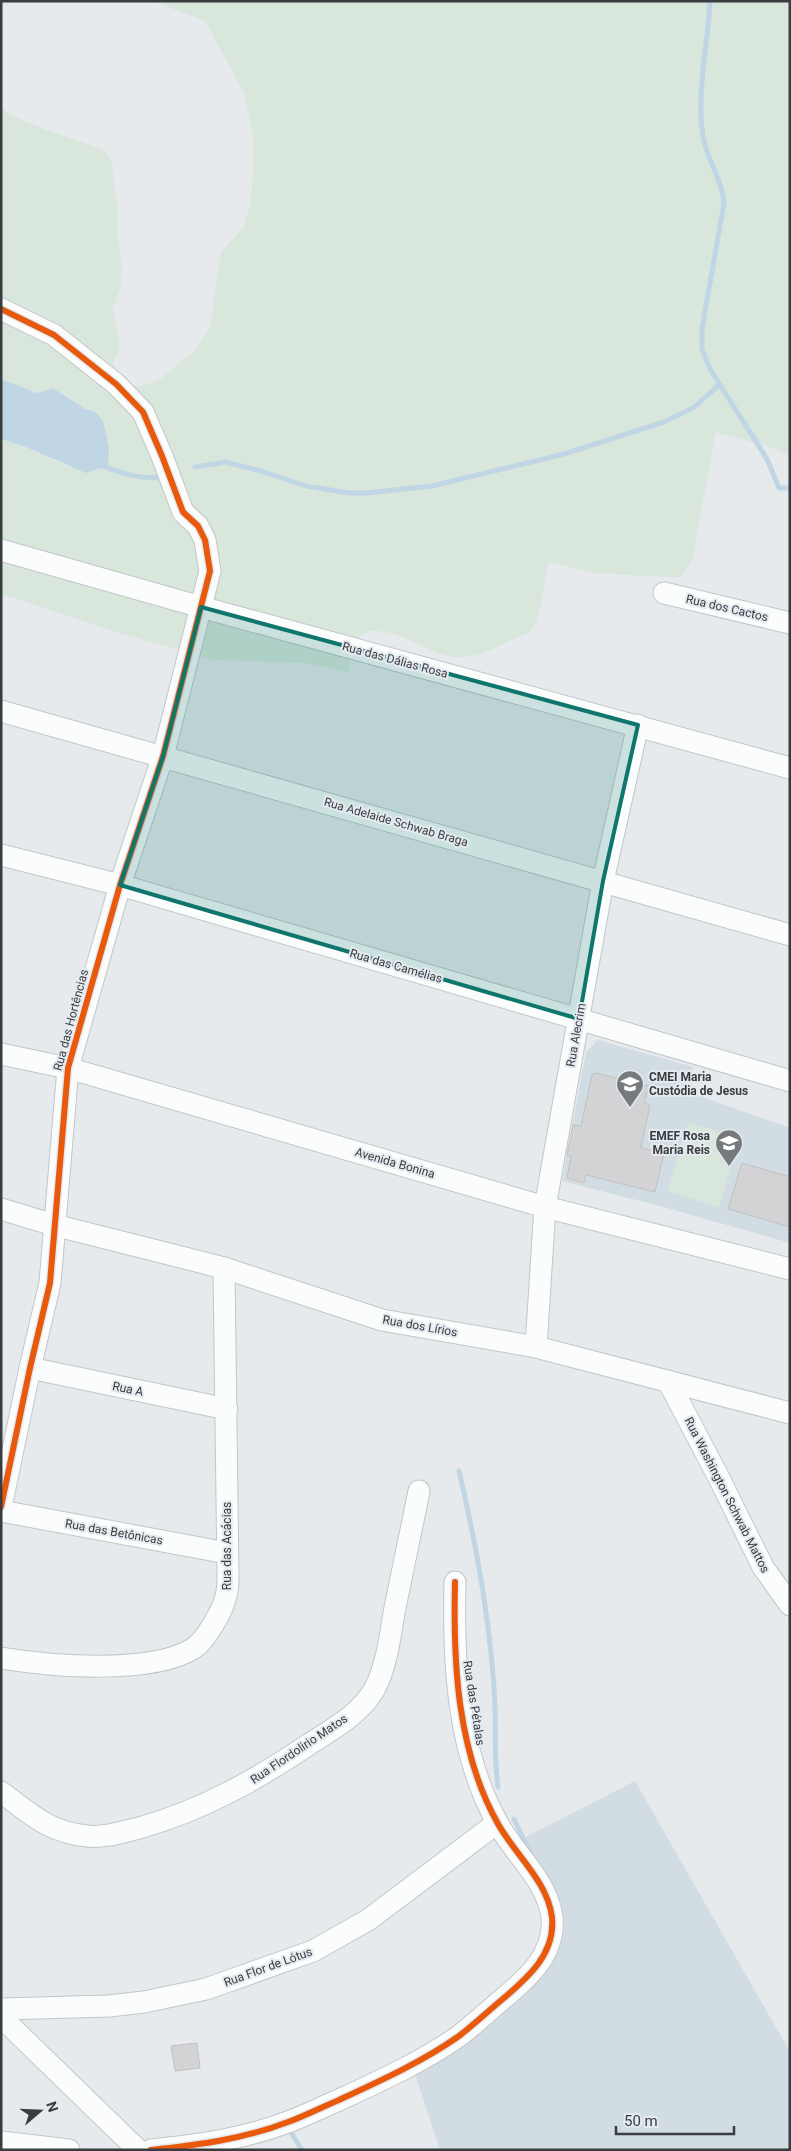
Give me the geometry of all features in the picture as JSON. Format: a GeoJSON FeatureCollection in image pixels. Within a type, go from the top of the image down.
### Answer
{"type":"FeatureCollection","features":[{"type":"Feature","properties":{"kind":"street","name":"Rua das Hortências"},"geometry":{"type":"LineString","coordinates":[[1,309],[54,335],[116,384],[143,412],[183,512],[198,526],[205,540],[210,571],[163,756],[120,885],[68,1068],[50,1284],[30,1368],[1,1507]]}},
{"type":"Feature","properties":{"kind":"street","name":"Rua das Dálias Rosa"},"geometry":{"type":"LineString","coordinates":[[1,550],[790,768]]}},
{"type":"Feature","properties":{"kind":"street","name":"Rua dos Cactos"},"geometry":{"type":"LineString","coordinates":[[664,593],[790,623]]}},
{"type":"Feature","properties":{"kind":"street","name":"Rua Adelaide Schwab Braga"},"geometry":{"type":"LineString","coordinates":[[1,711],[790,935]]}},
{"type":"Feature","properties":{"kind":"street","name":"Rua Alecrim"},"geometry":{"type":"LineString","coordinates":[[536,1347],[545,1207],[603,881],[638,725]]}},
{"type":"Feature","properties":{"kind":"street","name":"Rua das Camélias"},"geometry":{"type":"LineString","coordinates":[[1,855],[120,885],[790,1081]]}},
{"type":"Feature","properties":{"kind":"street","name":"Avenida Bonina"},"geometry":{"type":"LineString","coordinates":[[1,1054],[68,1068],[545,1207],[790,1269]]}},
{"type":"Feature","properties":{"kind":"street","name":"Rua dos Lírios"},"geometry":{"type":"LineString","coordinates":[[1,1209],[54,1225],[224,1268],[382,1320],[536,1347],[790,1413]]}},
{"type":"Feature","properties":{"kind":"street","name":"Rua das Acácias"},"geometry":{"type":"LineString","coordinates":[[1,1658],[29,1663],[124,1666],[172,1659],[196,1647],[220,1612],[226,1596],[228,1577],[224,1268]]}},
{"type":"Feature","properties":{"kind":"street","name":"Rua A"},"geometry":{"type":"LineString","coordinates":[[30,1368],[227,1409]]}},
{"type":"Feature","properties":{"kind":"street","name":"Rua Washington Schwab Mattos"},"geometry":{"type":"LineString","coordinates":[[668,1381],[762,1567],[790,1606]]}},
{"type":"Feature","properties":{"kind":"street","name":"Rua Flordolirio Matos"},"geometry":{"type":"LineString","coordinates":[[1,1792],[43,1824],[60,1831],[88,1836],[112,1835],[196,1809],[272,1769],[342,1723],[362,1706],[374,1690],[381,1671],[391,1632],[419,1491]]}},
{"type":"Feature","properties":{"kind":"street","name":"Rua das Betônicas"},"geometry":{"type":"LineString","coordinates":[[1,1511],[227,1553]]}},
{"type":"Feature","properties":{"kind":"street","name":"Rua das Pétalas"},"geometry":{"type":"LineString","coordinates":[[151,2150],[214,2143],[288,2122],[395,2075],[459,2036],[524,1981],[547,1949],[552,1934],[552,1916],[544,1894],[537,1880],[497,1823],[473,1766],[457,1678],[454,1633],[455,1582]]}},
{"type":"Feature","properties":{"kind":"street","name":"Rua Flor de Lótus"},"geometry":{"type":"LineString","coordinates":[[1,2009],[109,2006],[153,2001],[206,1989],[313,1950],[368,1920],[497,1823]]}},
{"type":"Feature","properties":{"kind":"street"},"geometry":{"type":"LineString","coordinates":[[1,2017],[138,2150]]}},
{"type":"Feature","properties":{"kind":"street"},"geometry":{"type":"LineString","coordinates":[[1,2142],[69,2150]]}},
{"type":"Feature","properties":{"kind":"highlighted area"},"geometry":{"type":"Polygon","coordinates":[[[201,607],[638,725],[603,881],[579,1019],[120,885],[163,756],[201,607]]]}},
{"type":"Feature","properties":{"kind":"shaded area"},"geometry":{"type":"Polygon","coordinates":[[[152,1],[790,1],[790,455],[770,447],[716,432],[692,561],[681,578],[594,573],[549,562],[537,622],[532,630],[476,655],[455,657],[445,655],[394,634],[383,631],[369,631],[353,643],[348,672],[306,663],[214,660],[123,634],[1,595],[1,439],[26,447],[71,468],[109,448],[96,412],[85,409],[53,388],[37,393],[1,379],[1,108],[26,122],[107,152],[112,164],[118,217],[117,235],[122,268],[121,286],[113,310],[120,347],[113,363],[122,381],[133,386],[142,386],[161,379],[195,350],[210,328],[221,252],[244,227],[251,202],[253,137],[244,93],[205,21],[152,1]]]}},
{"type":"Feature","properties":{"kind":"shaded area"},"geometry":{"type":"Polygon","coordinates":[[[598,1040],[693,1067],[688,1092],[790,1128],[790,1243],[660,1206],[562,1181],[586,1052],[598,1040]]]}},
{"type":"Feature","properties":{"kind":"shaded area"},"geometry":{"type":"Polygon","coordinates":[[[688,1122],[740,1138],[719,1207],[668,1191],[688,1122]]]}},
{"type":"Feature","properties":{"kind":"shaded area"},"geometry":{"type":"Polygon","coordinates":[[[635,1781],[790,2052],[790,2150],[440,2150],[413,2068],[553,1957],[563,1938],[564,1919],[559,1900],[524,1838],[635,1781]]]}},
{"type":"Feature","properties":{"kind":"water"},"geometry":{"type":"Polygon","coordinates":[[[1,379],[37,393],[53,388],[85,409],[96,412],[103,421],[109,448],[108,466],[86,473],[26,447],[1,439],[1,379]]]}},
{"type":"Feature","properties":{"kind":"building"},"geometry":{"type":"Polygon","coordinates":[[[596,1073],[649,1086],[644,1103],[650,1105],[641,1148],[664,1153],[655,1192],[586,1175],[584,1183],[567,1178],[571,1156],[567,1155],[573,1125],[581,1126],[592,1075],[596,1073]]]}},
{"type":"Feature","properties":{"kind":"building"},"geometry":{"type":"Polygon","coordinates":[[[742,1163],[790,1177],[790,1227],[728,1209],[742,1163]]]}},
{"type":"Feature","properties":{"kind":"building"},"geometry":{"type":"Polygon","coordinates":[[[197,2043],[200,2068],[175,2071],[171,2046],[197,2043]]]}},
{"type":"Feature","properties":{"kind":"waterway"},"geometry":{"type":"LineString","coordinates":[[710,1],[702,86],[701,120],[705,145],[723,194],[724,203],[702,329],[702,349],[710,369],[767,459],[779,488],[790,488]]}},
{"type":"Feature","properties":{"kind":"waterway"},"geometry":{"type":"LineString","coordinates":[[195,467],[226,462],[306,486],[349,493],[432,486],[564,454],[664,422],[693,408],[720,384]]}},
{"type":"Feature","properties":{"kind":"waterway"},"geometry":{"type":"LineString","coordinates":[[100,465],[139,477],[164,477]]}},
{"type":"Feature","properties":{"kind":"waterway"},"geometry":{"type":"LineString","coordinates":[[459,1471],[471,1525],[489,1633],[495,1700],[498,1787]]}},
{"type":"Feature","properties":{"kind":"waterway"},"geometry":{"type":"LineString","coordinates":[[514,1819],[531,1855]]}},
{"type":"Feature","properties":{"kind":"waterway"},"geometry":{"type":"LineString","coordinates":[[289,2129],[302,2150]]}},
{"type":"Feature","properties":{"kind":"cycle path"},"geometry":{"type":"LineString","coordinates":[[1,309],[54,335],[116,384],[143,412],[183,512],[198,526],[205,540],[210,571],[163,756],[120,885],[68,1068],[50,1283],[1,1507]]}},
{"type":"Feature","properties":{"kind":"cycle path"},"geometry":{"type":"LineString","coordinates":[[151,2150],[221,2140],[271,2128],[339,2100],[416,2063],[459,2036],[474,2024],[518,1986],[544,1956],[552,1931],[552,1917],[549,1904],[537,1879],[497,1822],[473,1765],[466,1736],[457,1674],[455,1582]]}},
{"type":"Feature","properties":{"kind":"place","name":"CMEI Maria Custódia de Jesus"},"geometry":{"type":"Point","coordinates":[630,1108]}},
{"type":"Feature","properties":{"kind":"place","name":"EMEF Rosa Maria Reis"},"geometry":{"type":"Point","coordinates":[729,1167]}}]}
